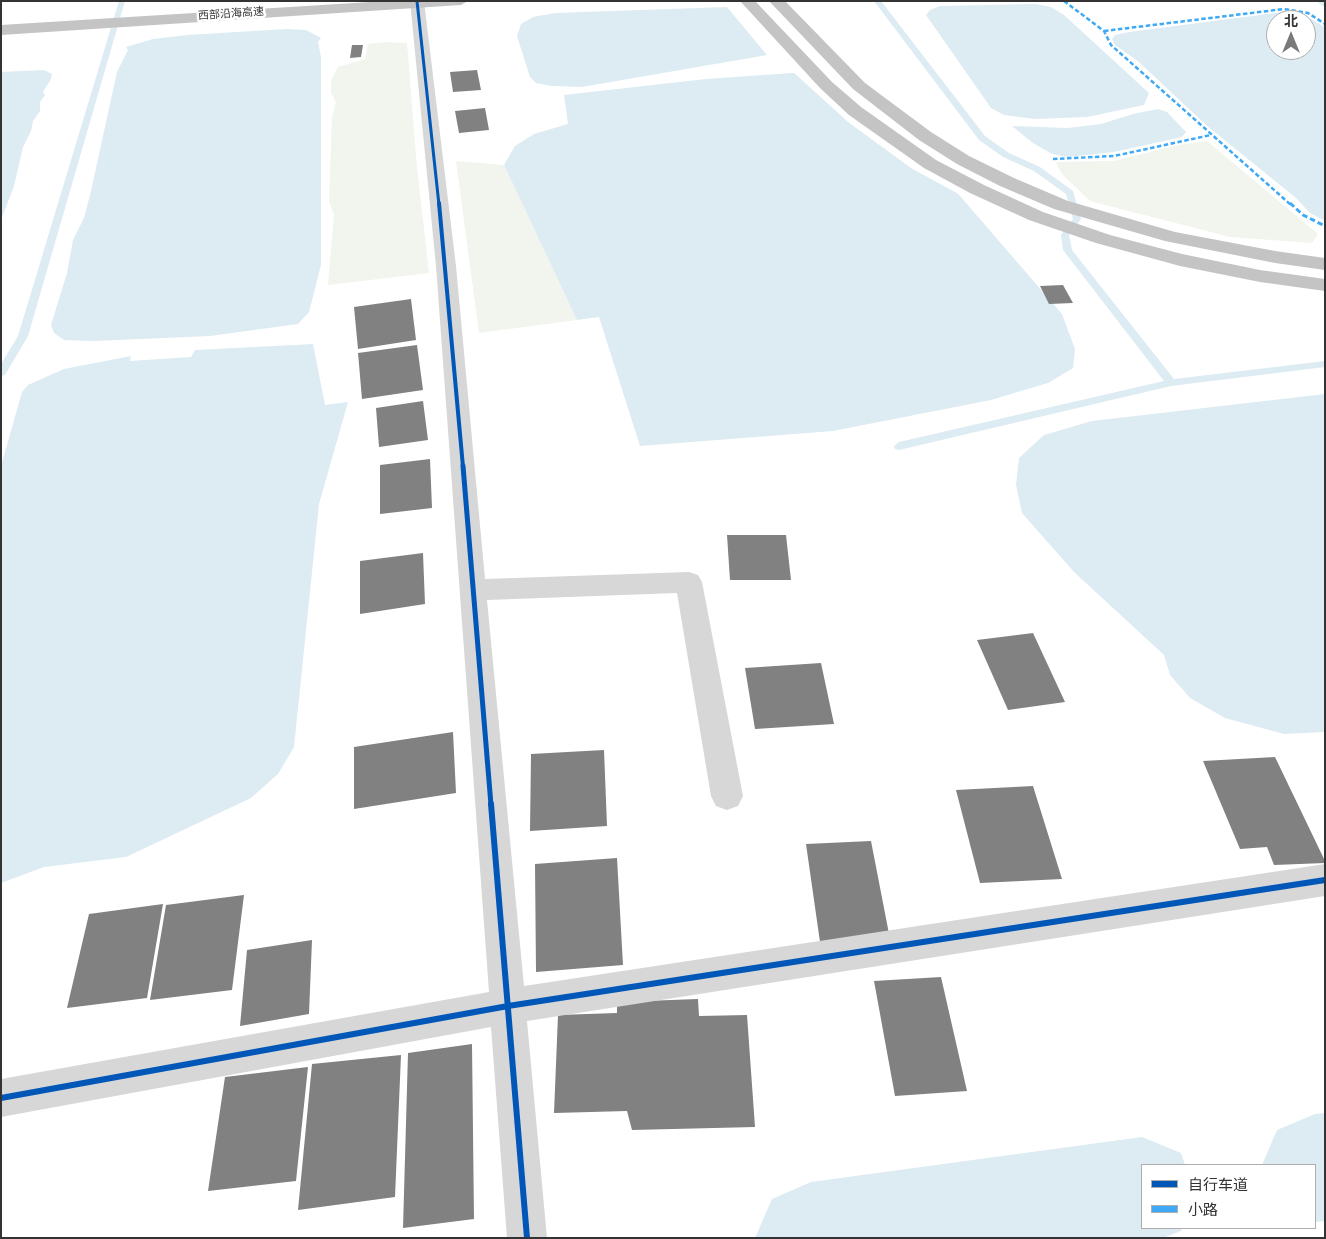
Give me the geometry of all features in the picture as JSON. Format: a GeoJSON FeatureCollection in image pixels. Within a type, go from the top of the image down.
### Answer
{"type":"FeatureCollection","features":[{"type":"Feature","properties":{"kind":"highway","name":"西部沿海高速"},"geometry":{"type":"LineString","coordinates":[[1,16],[230,1]]}},
{"type":"Feature","properties":{"kind":"highway","name":"西部沿海高速"},"geometry":{"type":"LineString","coordinates":[[1,30],[461,1]]}},
{"type":"Feature","properties":{"kind":"highway"},"geometry":{"type":"LineString","coordinates":[[747,1],[826,85],[854,111],[930,164],[977,189],[1036,216],[1104,240],[1180,260],[1260,276],[1325,285]]}},
{"type":"Feature","properties":{"kind":"highway"},"geometry":{"type":"LineString","coordinates":[[776,1],[859,86],[925,136],[963,160],[1007,182],[1062,205],[1164,235],[1266,256],[1325,264]]}},
{"type":"Feature","properties":{"kind":"street"},"geometry":{"type":"LineString","coordinates":[[417,1],[446,266],[527,1238]]}},
{"type":"Feature","properties":{"kind":"street"},"geometry":{"type":"LineString","coordinates":[[473,590],[689,582],[727,796]]}},
{"type":"Feature","properties":{"kind":"street"},"geometry":{"type":"LineString","coordinates":[[1,1098],[508,1006],[1325,880]]}},
{"type":"Feature","properties":{"kind":"shaded area"},"geometry":{"type":"Polygon","coordinates":[[[1035,4],[1051,7],[1064,15],[1149,93],[1144,105],[1087,117],[1035,119],[1004,115],[991,108],[926,15],[930,10],[940,6],[1035,4]]]}},
{"type":"Feature","properties":{"kind":"shaded area"},"geometry":{"type":"Polygon","coordinates":[[[727,7],[767,55],[582,87],[551,86],[536,83],[530,77],[517,36],[521,24],[533,17],[555,13],[727,7]]]}},
{"type":"Feature","properties":{"kind":"shaded area"},"geometry":{"type":"Polygon","coordinates":[[[1266,14],[1266,60],[1316,60],[1316,22],[1325,27],[1325,221],[1310,213],[1296,198],[1206,125],[1139,62],[1115,45],[1112,39],[1115,35],[1266,14]]]}},
{"type":"Feature","properties":{"kind":"shaded area"},"geometry":{"type":"Polygon","coordinates":[[[287,29],[306,30],[321,38],[318,42],[321,57],[321,265],[309,312],[298,324],[210,336],[93,341],[64,340],[54,333],[51,325],[67,273],[73,240],[84,218],[117,72],[128,50],[126,47],[153,39],[187,35],[287,29]]]}},
{"type":"Feature","properties":{"kind":"shaded area"},"geometry":{"type":"Polygon","coordinates":[[[387,42],[407,43],[417,167],[429,273],[328,285],[334,215],[329,201],[332,117],[336,102],[331,93],[331,81],[338,67],[365,59],[368,44],[387,42]]]}},
{"type":"Feature","properties":{"kind":"shaded area"},"geometry":{"type":"Polygon","coordinates":[[[44,70],[52,74],[51,79],[43,92],[45,95],[40,102],[40,111],[33,121],[31,131],[23,147],[14,186],[1,220],[1,72],[44,70]]]}},
{"type":"Feature","properties":{"kind":"shaded area"},"geometry":{"type":"Polygon","coordinates":[[[806,72],[890,115],[1062,314],[1075,349],[1073,368],[1048,383],[991,400],[833,431],[640,446],[599,317],[577,320],[504,165],[515,146],[534,134],[568,124],[564,95],[706,79],[806,72]]]}},
{"type":"Feature","properties":{"kind":"shaded area"},"geometry":{"type":"Polygon","coordinates":[[[1158,109],[1167,112],[1186,132],[1182,137],[1114,152],[1067,157],[1052,154],[1033,143],[1012,126],[1068,128],[1101,124],[1133,114],[1158,109]]]}},
{"type":"Feature","properties":{"kind":"shaded area"},"geometry":{"type":"Polygon","coordinates":[[[1207,141],[1318,234],[1312,243],[1230,237],[1090,201],[1061,173],[1056,162],[1114,161],[1178,145],[1207,141]]]}},
{"type":"Feature","properties":{"kind":"shaded area"},"geometry":{"type":"Polygon","coordinates":[[[456,161],[504,165],[577,320],[479,333],[456,161]]]}},
{"type":"Feature","properties":{"kind":"shaded area"},"geometry":{"type":"Polygon","coordinates":[[[313,344],[325,405],[348,402],[319,504],[294,747],[278,774],[251,798],[126,857],[44,867],[1,883],[1,466],[22,392],[28,385],[64,369],[131,356],[130,361],[191,357],[195,350],[313,344]]]}},
{"type":"Feature","properties":{"kind":"shaded area"},"geometry":{"type":"Polygon","coordinates":[[[1325,394],[1325,732],[1284,734],[1225,718],[1190,698],[1170,675],[1164,655],[1074,572],[1022,513],[1016,485],[1019,458],[1044,435],[1092,421],[1325,394]]]}},
{"type":"Feature","properties":{"kind":"pier"},"geometry":{"type":"Polygon","coordinates":[[[807,70],[892,113],[964,197],[911,168],[848,122],[792,71],[807,70]]]}},
{"type":"Feature","properties":{"kind":"building"},"geometry":{"type":"Polygon","coordinates":[[[352,45],[363,45],[361,57],[350,58],[352,45]]]}},
{"type":"Feature","properties":{"kind":"building"},"geometry":{"type":"Polygon","coordinates":[[[477,70],[481,90],[453,92],[450,72],[477,70]]]}},
{"type":"Feature","properties":{"kind":"building"},"geometry":{"type":"Polygon","coordinates":[[[485,108],[489,130],[459,133],[455,111],[485,108]]]}},
{"type":"Feature","properties":{"kind":"building"},"geometry":{"type":"Polygon","coordinates":[[[1063,285],[1073,303],[1049,304],[1040,286],[1063,285]]]}},
{"type":"Feature","properties":{"kind":"building"},"geometry":{"type":"Polygon","coordinates":[[[411,299],[416,340],[358,349],[354,307],[411,299]]]}},
{"type":"Feature","properties":{"kind":"building"},"geometry":{"type":"Polygon","coordinates":[[[417,345],[423,390],[362,399],[358,353],[417,345]]]}},
{"type":"Feature","properties":{"kind":"building"},"geometry":{"type":"Polygon","coordinates":[[[423,401],[428,440],[379,447],[376,408],[423,401]]]}},
{"type":"Feature","properties":{"kind":"building"},"geometry":{"type":"Polygon","coordinates":[[[430,459],[432,508],[380,514],[380,465],[430,459]]]}},
{"type":"Feature","properties":{"kind":"building"},"geometry":{"type":"Polygon","coordinates":[[[727,535],[786,535],[791,580],[730,580],[727,535]]]}},
{"type":"Feature","properties":{"kind":"building"},"geometry":{"type":"Polygon","coordinates":[[[423,553],[425,604],[360,614],[360,561],[423,553]]]}},
{"type":"Feature","properties":{"kind":"building"},"geometry":{"type":"Polygon","coordinates":[[[1033,633],[1065,702],[1008,710],[977,640],[1033,633]]]}},
{"type":"Feature","properties":{"kind":"building"},"geometry":{"type":"Polygon","coordinates":[[[821,663],[834,724],[755,729],[745,668],[821,663]]]}},
{"type":"Feature","properties":{"kind":"building"},"geometry":{"type":"Polygon","coordinates":[[[453,732],[456,793],[354,809],[354,747],[453,732]]]}},
{"type":"Feature","properties":{"kind":"building"},"geometry":{"type":"Polygon","coordinates":[[[604,750],[607,826],[530,831],[531,754],[604,750]]]}},
{"type":"Feature","properties":{"kind":"building"},"geometry":{"type":"Polygon","coordinates":[[[1275,757],[1325,863],[1274,865],[1267,847],[1240,849],[1203,761],[1275,757]]]}},
{"type":"Feature","properties":{"kind":"building"},"geometry":{"type":"Polygon","coordinates":[[[1033,786],[1062,879],[980,883],[956,790],[1033,786]]]}},
{"type":"Feature","properties":{"kind":"building"},"geometry":{"type":"Polygon","coordinates":[[[871,841],[890,939],[820,942],[806,844],[871,841]]]}},
{"type":"Feature","properties":{"kind":"building"},"geometry":{"type":"Polygon","coordinates":[[[617,858],[623,965],[536,972],[535,864],[617,858]]]}},
{"type":"Feature","properties":{"kind":"building"},"geometry":{"type":"Polygon","coordinates":[[[244,895],[232,990],[150,1000],[166,905],[244,895]]]}},
{"type":"Feature","properties":{"kind":"building"},"geometry":{"type":"Polygon","coordinates":[[[163,904],[147,998],[67,1008],[89,914],[163,904]]]}},
{"type":"Feature","properties":{"kind":"building"},"geometry":{"type":"Polygon","coordinates":[[[312,940],[309,1014],[240,1026],[247,950],[312,940]]]}},
{"type":"Feature","properties":{"kind":"building"},"geometry":{"type":"Polygon","coordinates":[[[941,977],[967,1091],[895,1096],[874,981],[941,977]]]}},
{"type":"Feature","properties":{"kind":"building"},"geometry":{"type":"Polygon","coordinates":[[[698,999],[699,1016],[747,1015],[755,1127],[632,1130],[627,1111],[554,1113],[558,1015],[617,1013],[617,1002],[698,999]]]}},
{"type":"Feature","properties":{"kind":"building"},"geometry":{"type":"Polygon","coordinates":[[[472,1044],[474,1219],[403,1228],[408,1053],[472,1044]]]}},
{"type":"Feature","properties":{"kind":"building"},"geometry":{"type":"Polygon","coordinates":[[[401,1055],[395,1197],[298,1210],[312,1064],[401,1055]]]}},
{"type":"Feature","properties":{"kind":"building"},"geometry":{"type":"Polygon","coordinates":[[[308,1067],[296,1181],[208,1191],[225,1077],[308,1067]]]}},
{"type":"Feature","properties":{"kind":"waterway"},"geometry":{"type":"LineString","coordinates":[[1,373],[23,336],[122,1]]}},
{"type":"Feature","properties":{"kind":"waterway"},"geometry":{"type":"LineString","coordinates":[[877,1],[982,138],[1006,155],[1037,169],[1070,193],[1077,219],[1065,235],[1068,250],[1171,383]]}},
{"type":"Feature","properties":{"kind":"waterway"},"geometry":{"type":"LineString","coordinates":[[1319,1],[1325,5]]}},
{"type":"Feature","properties":{"kind":"waterway"},"geometry":{"type":"LineString","coordinates":[[1171,383],[1325,364]]}},
{"type":"Feature","properties":{"kind":"waterway"},"geometry":{"type":"LineString","coordinates":[[899,446],[1171,383]]}},
{"type":"Feature","properties":{"kind":"waterway"},"geometry":{"type":"LineString","coordinates":[[1316,1168],[1325,1167]]}},
{"type":"Feature","properties":{"kind":"waterway"},"geometry":{"type":"LineString","coordinates":[[811,1238],[1141,1192]]}},
{"type":"Feature","properties":{"kind":"marked path"},"geometry":{"type":"LineString","coordinates":[[1064,1],[1104,31],[1111,45],[1303,215],[1325,226]]}},
{"type":"Feature","properties":{"kind":"marked path"},"geometry":{"type":"LineString","coordinates":[[1104,31],[1284,9],[1308,13],[1325,24]]}},
{"type":"Feature","properties":{"kind":"marked path"},"geometry":{"type":"LineString","coordinates":[[1053,159],[1114,156],[1211,135]]}},
{"type":"Feature","properties":{"kind":"cycle path"},"geometry":{"type":"LineString","coordinates":[[417,1],[446,266],[527,1238]]}},
{"type":"Feature","properties":{"kind":"cycle path"},"geometry":{"type":"LineString","coordinates":[[1,1098],[508,1006],[1325,880]]}}]}
